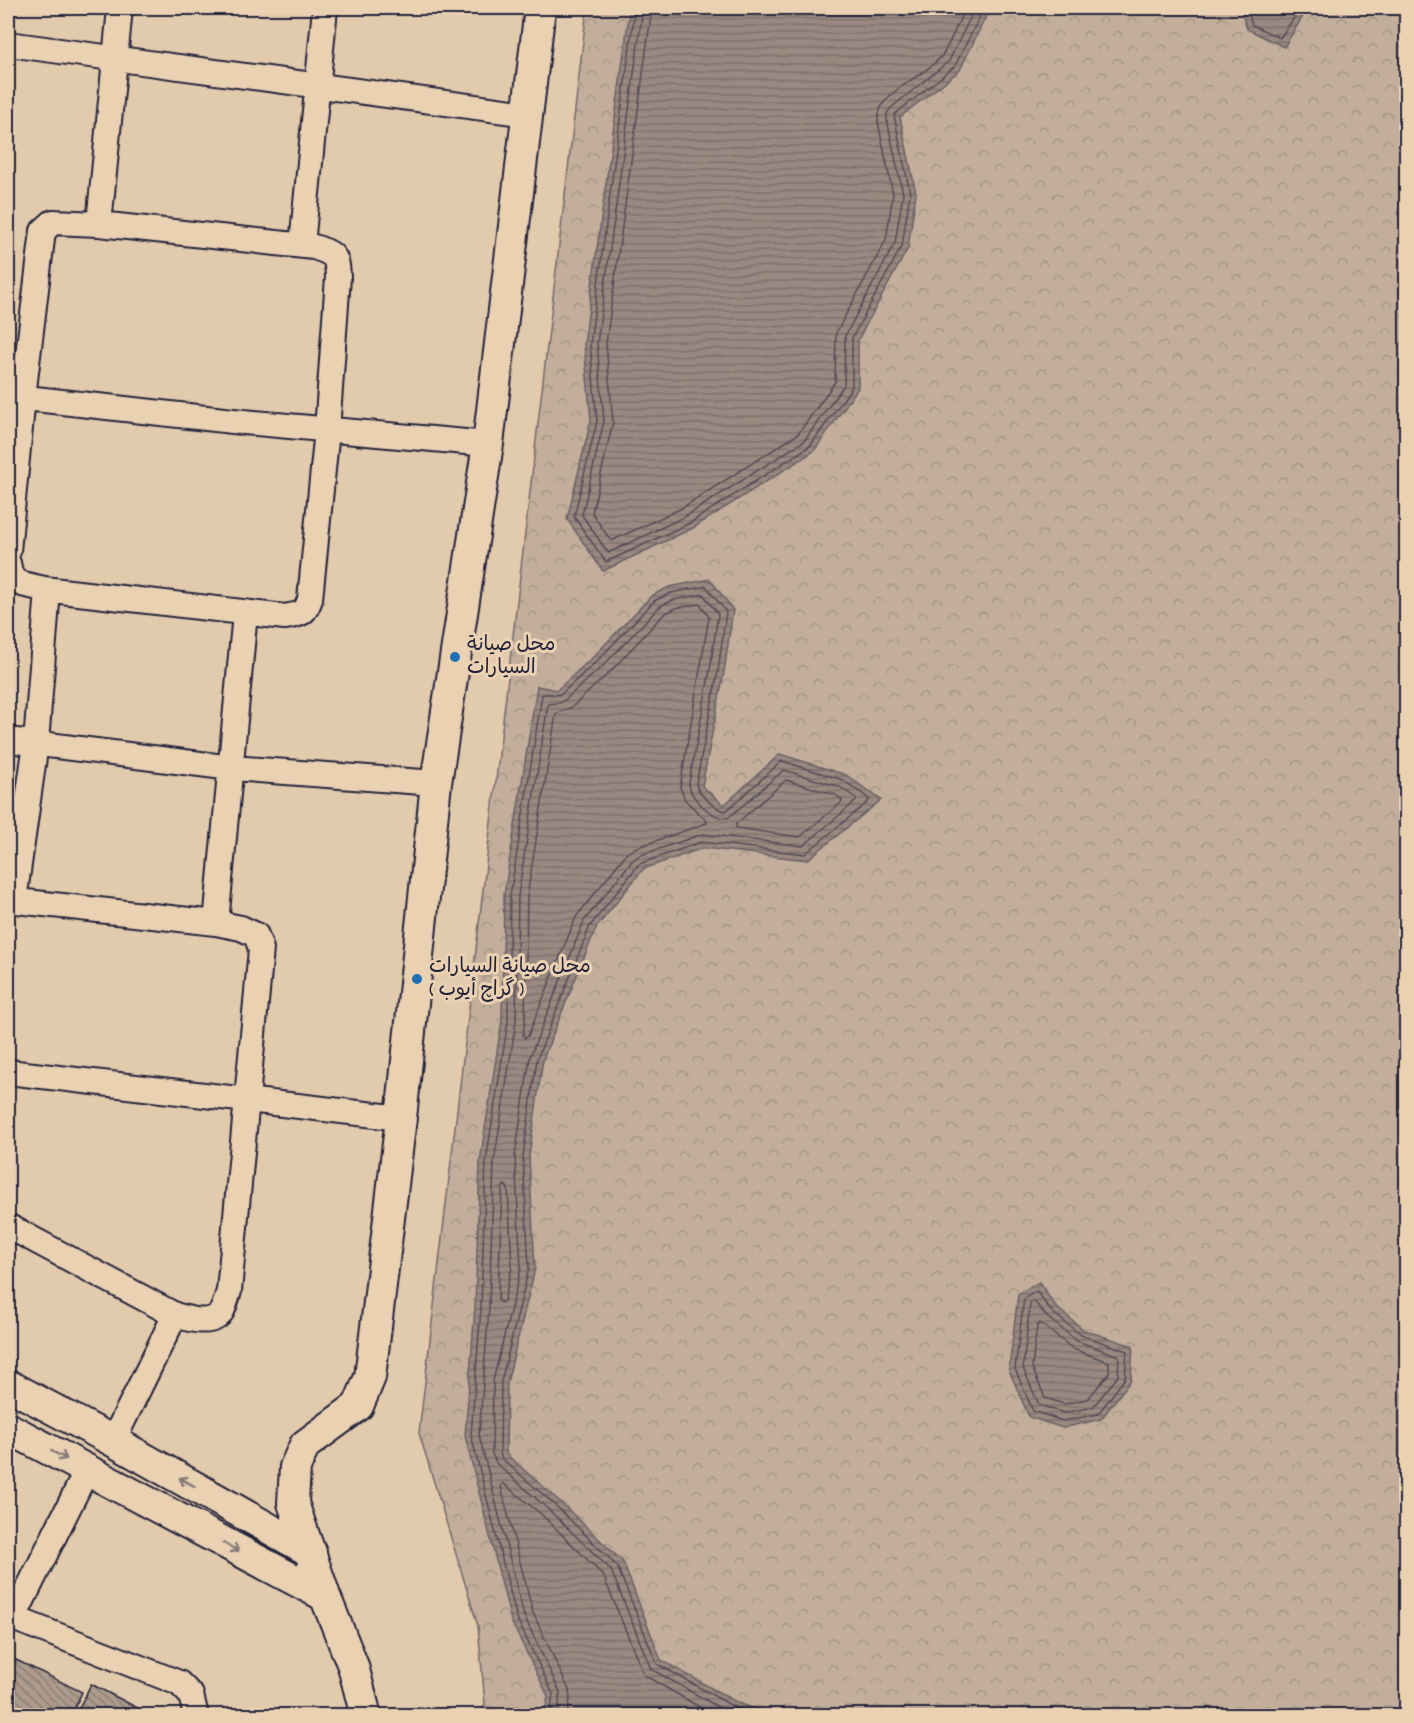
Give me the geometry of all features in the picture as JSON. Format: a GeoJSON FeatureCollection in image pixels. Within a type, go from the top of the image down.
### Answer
{"type":"FeatureCollection","features":[{"type":"Feature","properties":{"kind":"street"},"geometry":{"type":"LineString","coordinates":[[99,224],[120,8]]}},
{"type":"Feature","properties":{"kind":"street"},"geometry":{"type":"LineString","coordinates":[[302,245],[325,8]]}},
{"type":"Feature","properties":{"kind":"street"},"geometry":{"type":"LineString","coordinates":[[366,1716],[353,1666],[325,1596],[293,1503],[295,1467],[305,1445],[358,1406],[370,1377],[401,1118],[436,783],[488,444],[540,8]]}},
{"type":"Feature","properties":{"kind":"street"},"geometry":{"type":"LineString","coordinates":[[9,45],[528,114]]}},
{"type":"Feature","properties":{"kind":"street"},"geometry":{"type":"LineString","coordinates":[[8,551],[15,397],[43,231],[52,222],[99,224],[302,245],[330,253],[337,261],[338,277],[327,430],[310,599],[307,609],[300,614],[285,617],[48,590],[22,584],[11,577],[8,563]]}},
{"type":"Feature","properties":{"kind":"street"},"geometry":{"type":"LineString","coordinates":[[15,397],[233,422],[488,444]]}},
{"type":"Feature","properties":{"kind":"street"},"geometry":{"type":"LineString","coordinates":[[9,1231],[175,1315],[196,1322],[213,1318],[222,1312],[228,1291],[261,949],[256,935],[241,928],[216,923],[11,900],[36,743],[48,590]]}},
{"type":"Feature","properties":{"kind":"street"},"geometry":{"type":"LineString","coordinates":[[216,923],[245,614]]}},
{"type":"Feature","properties":{"kind":"street"},"geometry":{"type":"LineString","coordinates":[[8,740],[232,768],[436,783]]}},
{"type":"Feature","properties":{"kind":"street"},"geometry":{"type":"LineString","coordinates":[[8,1072],[401,1118]]}},
{"type":"Feature","properties":{"kind":"street"},"geometry":{"type":"LineString","coordinates":[[113,1441],[175,1315]]}},
{"type":"Feature","properties":{"kind":"street"},"geometry":{"type":"LineString","coordinates":[[8,1385],[311,1552]]}},
{"type":"Feature","properties":{"kind":"street"},"geometry":{"type":"LineString","coordinates":[[8,1428],[325,1596]]}},
{"type":"Feature","properties":{"kind":"street"},"geometry":{"type":"LineString","coordinates":[[87,1470],[10,1617],[179,1683],[192,1695],[196,1716]]}},
{"type":"Feature","properties":{"kind":"green space"},"geometry":{"type":"Polygon","coordinates":[[[587,8],[1406,8],[1406,1715],[479,1715],[485,1704],[478,1626],[419,1433],[587,8]]]}},
{"type":"Feature","properties":{"kind":"water"},"geometry":{"type":"Polygon","coordinates":[[[630,8],[990,8],[960,70],[900,117],[916,193],[908,248],[858,340],[858,388],[814,451],[693,528],[603,571],[567,519],[591,420],[584,344],[630,8]]]}},
{"type":"Feature","properties":{"kind":"water"},"geometry":{"type":"Polygon","coordinates":[[[1240,8],[1308,8],[1284,47],[1247,29],[1240,8]]]}},
{"type":"Feature","properties":{"kind":"water"},"geometry":{"type":"Polygon","coordinates":[[[710,579],[733,610],[724,672],[702,786],[724,805],[780,754],[846,775],[881,800],[807,860],[703,848],[643,869],[596,928],[543,1059],[529,1156],[535,1269],[507,1383],[506,1454],[623,1562],[661,1660],[738,1703],[775,1715],[544,1715],[548,1696],[511,1621],[465,1436],[475,1308],[480,1161],[502,1020],[504,895],[537,686],[557,690],[594,656],[651,596],[669,587],[710,579]]]}},
{"type":"Feature","properties":{"kind":"water"},"geometry":{"type":"Polygon","coordinates":[[[1039,1282],[1056,1307],[1084,1330],[1133,1346],[1131,1380],[1101,1419],[1063,1428],[1029,1417],[1009,1370],[1018,1294],[1039,1282]]]}},
{"type":"Feature","properties":{"kind":"building"},"geometry":{"type":"Polygon","coordinates":[[[8,1656],[82,1692],[71,1716],[8,1716],[8,1656]]]}},
{"type":"Feature","properties":{"kind":"building"},"geometry":{"type":"Polygon","coordinates":[[[91,1684],[153,1716],[75,1716],[91,1684]]]}},
{"type":"Feature","properties":{"kind":"place","name":"محل صيانة السيارات"},"geometry":{"type":"Point","coordinates":[455,657]}},
{"type":"Feature","properties":{"kind":"place","name":"محل صيانة السيارات ( گراچ أيوب )"},"geometry":{"type":"Point","coordinates":[417,979]}}]}
